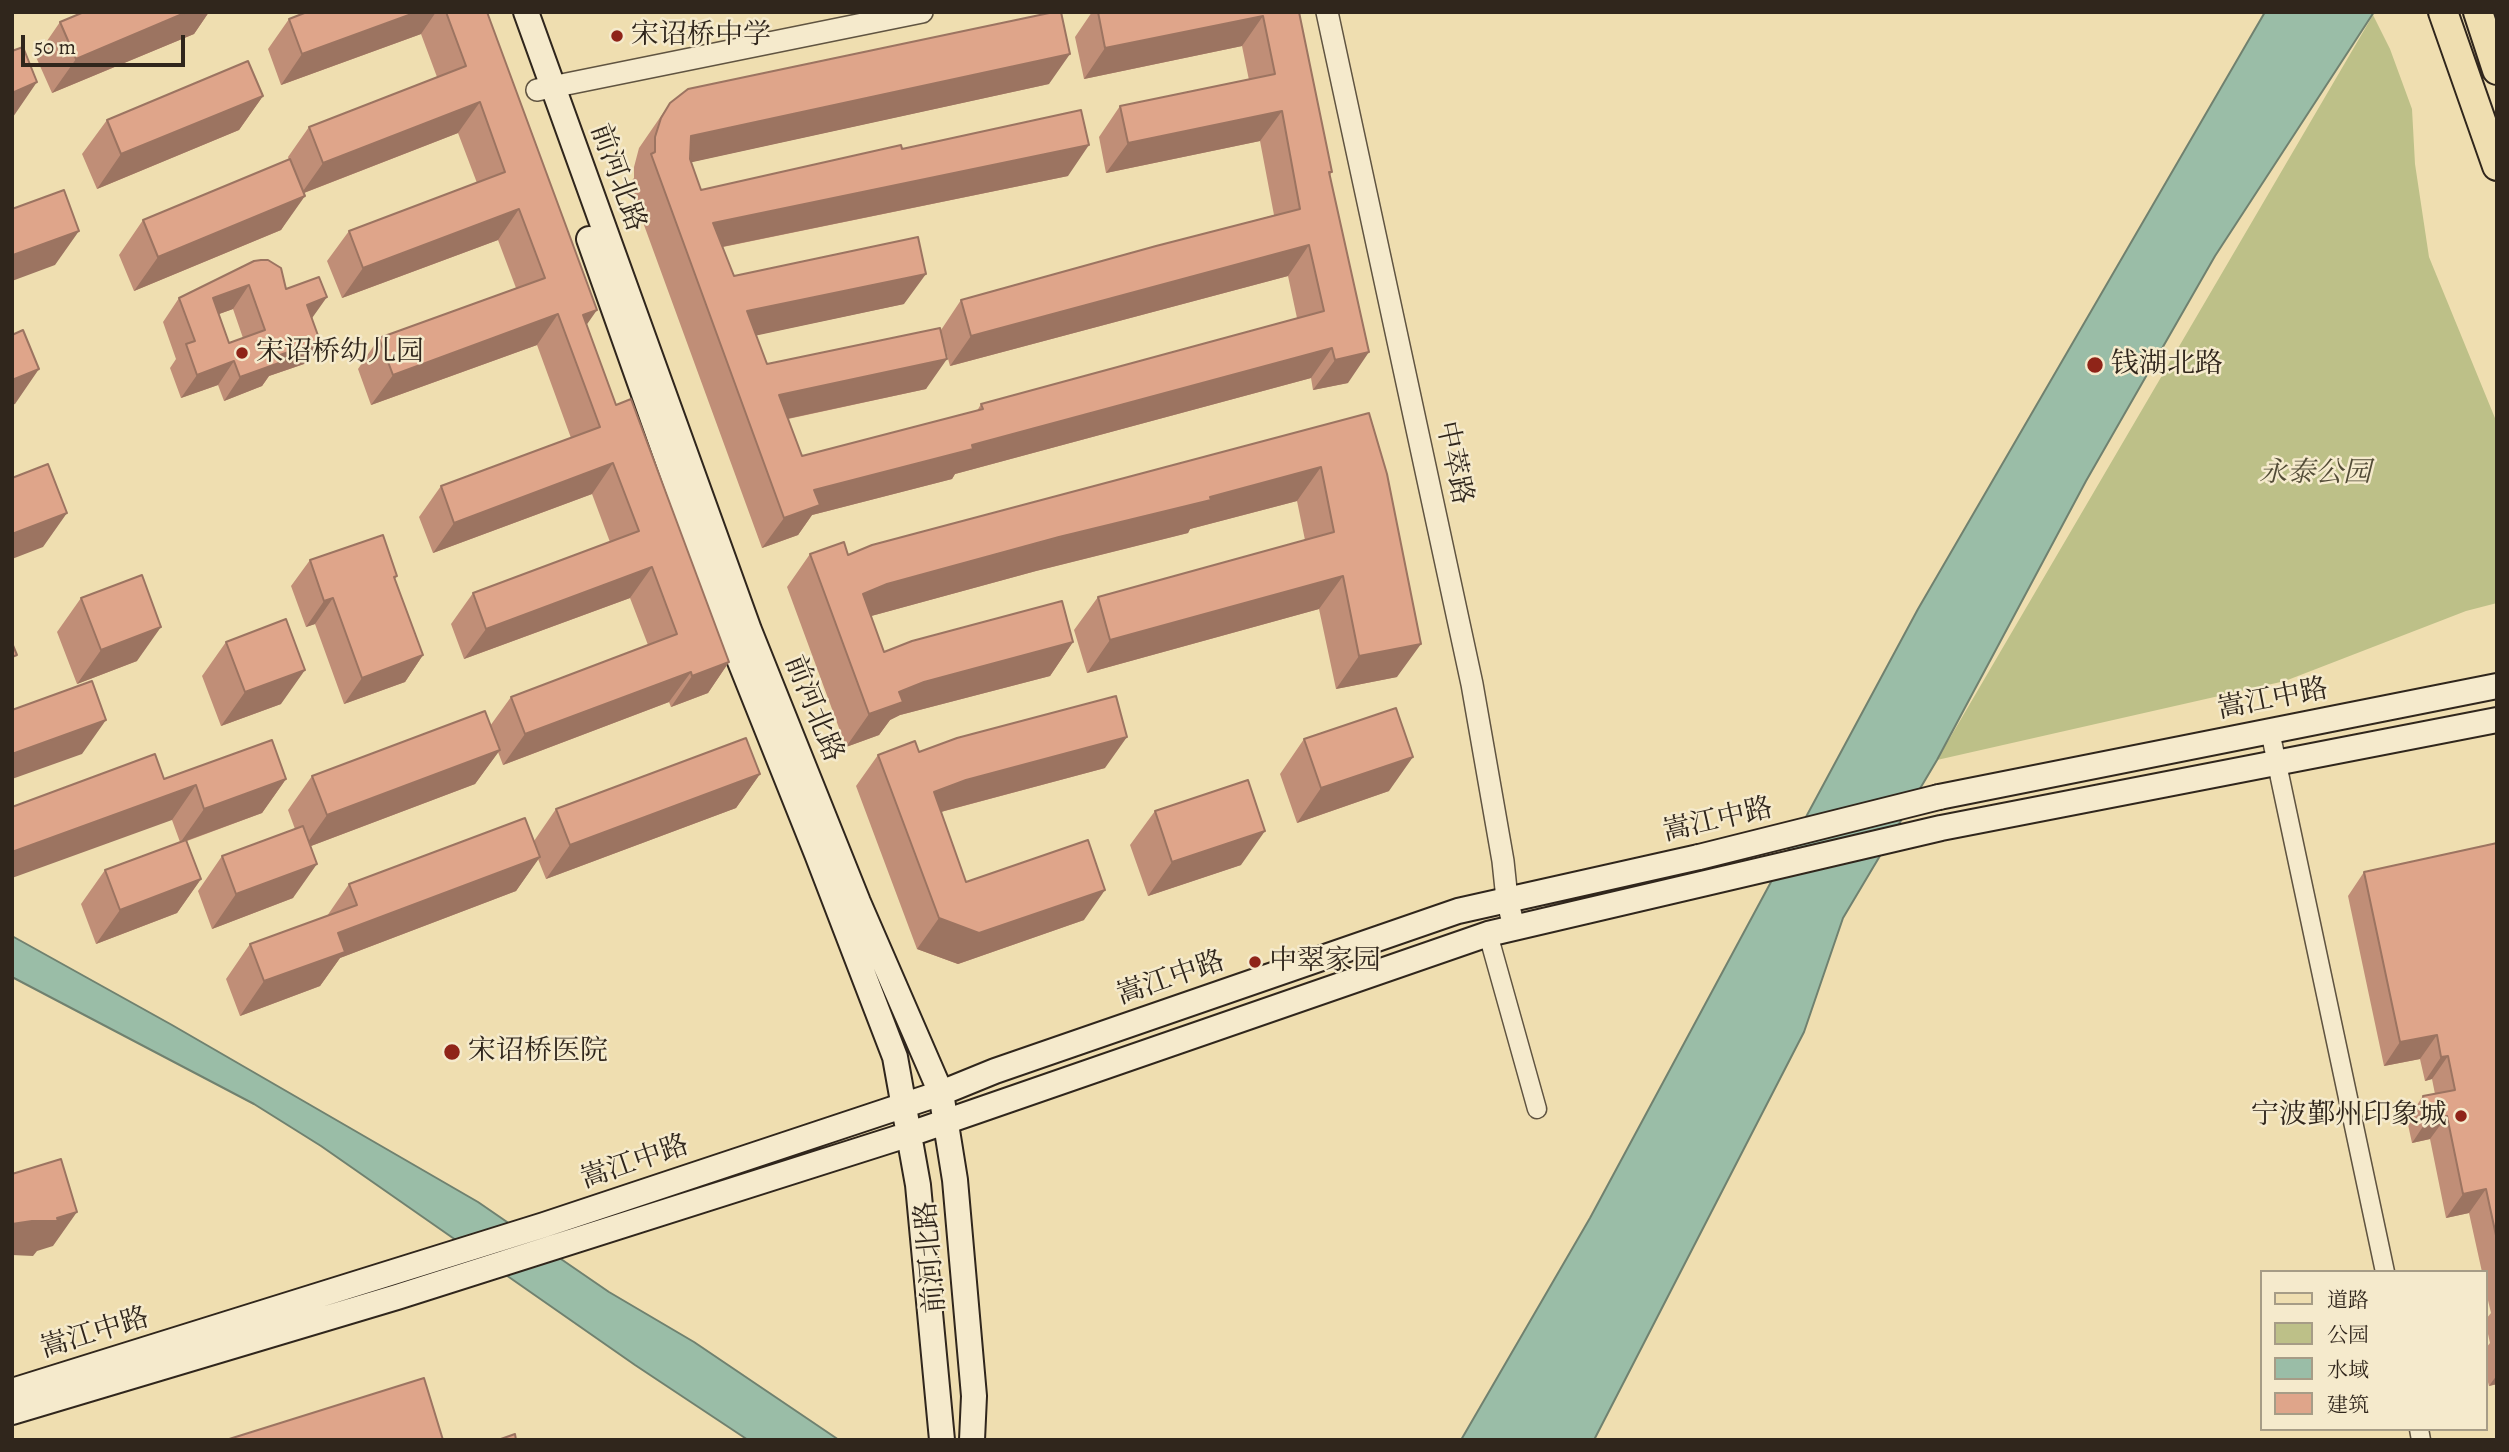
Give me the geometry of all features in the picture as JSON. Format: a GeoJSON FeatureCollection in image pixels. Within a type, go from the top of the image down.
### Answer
{"type":"FeatureCollection","features":[{"type":"Feature","properties":{"kind":"main road","name":"前河北路"},"geometry":{"type":"LineString","coordinates":[[509,12],[545,88],[749,630],[858,902],[940,1093],[955,1180],[972,1382],[972,1440]]}},
{"type":"Feature","properties":{"kind":"main road","name":"前河北路"},"geometry":{"type":"LineString","coordinates":[[526,12],[545,88],[731,639],[895,1057],[918,1185],[942,1440]]}},
{"type":"Feature","properties":{"kind":"main road"},"geometry":{"type":"LineString","coordinates":[[2443,12],[2497,166]]}},
{"type":"Feature","properties":{"kind":"main road"},"geometry":{"type":"LineString","coordinates":[[2478,12],[2497,70]]}},
{"type":"Feature","properties":{"kind":"main road","name":"嵩江中路"},"geometry":{"type":"LineString","coordinates":[[12,1391],[544,1225],[940,1093],[995,1071],[1458,911],[1699,857],[1939,797],[2497,686]]}},
{"type":"Feature","properties":{"kind":"main road","name":"嵩江中路"},"geometry":{"type":"LineString","coordinates":[[12,1412],[397,1297],[910,1135],[1488,934],[1941,828],[2497,720]]}},
{"type":"Feature","properties":{"kind":"street"},"geometry":{"type":"LineString","coordinates":[[545,88],[922,12]]}},
{"type":"Feature","properties":{"kind":"street","name":"中萃路"},"geometry":{"type":"LineString","coordinates":[[1327,12],[1472,684],[1503,861],[1507,899],[1514,927]]}},
{"type":"Feature","properties":{"kind":"street"},"geometry":{"type":"LineString","coordinates":[[2270,731],[2385,1270]]}},
{"type":"Feature","properties":{"kind":"street"},"geometry":{"type":"LineString","coordinates":[[1488,934],[1536,1109]]}},
{"type":"Feature","properties":{"kind":"green space","name":"永泰公园"},"geometry":{"type":"Polygon","coordinates":[[[2373,15],[2390,49],[2412,109],[2415,164],[2429,257],[2497,423],[2497,603],[2466,611],[2285,681],[1937,760],[2373,15]]]}},
{"type":"Feature","properties":{"kind":"water"},"geometry":{"type":"Polygon","coordinates":[[[2265,12],[2374,12],[2215,256],[2086,481],[1937,760],[1843,918],[1804,1032],[1594,1440],[1461,1440],[1590,1218],[1918,609],[2265,12]]]}},
{"type":"Feature","properties":{"kind":"water"},"geometry":{"type":"Polygon","coordinates":[[[12,936],[478,1202],[609,1292],[694,1342],[839,1440],[748,1440],[635,1365],[321,1146],[254,1104],[12,977],[12,936]]]}},
{"type":"Feature","properties":{"kind":"building"},"geometry":{"type":"Polygon","coordinates":[[[84,12],[187,12],[76,59],[60,22],[84,12]]]}},
{"type":"Feature","properties":{"kind":"building"},"geometry":{"type":"Polygon","coordinates":[[[307,12],[417,12],[302,54],[289,19],[307,12]]]}},
{"type":"Feature","properties":{"kind":"building"},"geometry":{"type":"Polygon","coordinates":[[[446,12],[487,12],[597,310],[583,315],[616,405],[631,399],[729,662],[692,676],[691,672],[525,734],[511,697],[677,634],[652,567],[486,629],[473,593],[639,531],[613,463],[454,523],[441,486],[600,427],[558,314],[393,375],[379,338],[545,278],[519,209],[363,268],[349,231],[505,172],[480,102],[323,163],[309,127],[466,66],[446,12]]]}},
{"type":"Feature","properties":{"kind":"building"},"geometry":{"type":"Polygon","coordinates":[[[1061,12],[1070,54],[691,136],[690,159],[701,190],[901,145],[902,149],[1081,110],[1089,145],[713,223],[734,276],[918,237],[926,274],[747,311],[767,364],[940,328],[947,359],[779,395],[802,456],[983,409],[981,404],[1324,311],[1309,245],[971,336],[961,300],[1300,209],[1282,111],[1128,143],[1120,106],[1275,74],[1263,16],[1105,48],[1098,12],[1299,12],[1332,172],[1329,172],[1369,352],[1335,360],[1332,348],[972,445],[973,449],[814,490],[820,505],[784,518],[651,154],[655,152],[655,137],[661,118],[670,103],[688,89],[1061,12]]]}},
{"type":"Feature","properties":{"kind":"building"},"geometry":{"type":"Polygon","coordinates":[[[23,47],[37,82],[12,93],[12,51],[23,47]]]}},
{"type":"Feature","properties":{"kind":"building"},"geometry":{"type":"Polygon","coordinates":[[[248,61],[263,96],[121,154],[107,120],[248,61]]]}},
{"type":"Feature","properties":{"kind":"building"},"geometry":{"type":"Polygon","coordinates":[[[290,159],[305,196],[158,257],[143,220],[290,159]]]}},
{"type":"Feature","properties":{"kind":"building"},"geometry":{"type":"Polygon","coordinates":[[[64,190],[79,231],[13,255],[12,209],[64,190]]]}},
{"type":"Feature","properties":{"kind":"building"},"geometry":{"type":"Polygon","coordinates":[[[268,260],[281,268],[286,289],[319,277],[327,297],[307,305],[320,341],[277,356],[279,363],[240,377],[234,361],[197,375],[186,344],[195,341],[179,298],[254,261],[268,260]],[[249,285],[213,298],[229,343],[265,330],[249,285]]]}},
{"type":"Feature","properties":{"kind":"building"},"geometry":{"type":"Polygon","coordinates":[[[23,330],[39,369],[12,380],[12,335],[23,330]]]}},
{"type":"Feature","properties":{"kind":"building"},"geometry":{"type":"Polygon","coordinates":[[[1369,413],[1387,474],[1421,644],[1359,656],[1343,576],[1110,640],[1098,597],[1334,532],[1321,467],[1210,497],[1211,500],[1059,537],[887,584],[863,594],[884,652],[912,641],[1062,601],[1073,642],[924,682],[899,692],[903,702],[869,714],[810,554],[844,542],[848,555],[872,545],[1369,413]]]}},
{"type":"Feature","properties":{"kind":"building"},"geometry":{"type":"Polygon","coordinates":[[[48,464],[67,513],[12,534],[12,478],[48,464]]]}},
{"type":"Feature","properties":{"kind":"building"},"geometry":{"type":"Polygon","coordinates":[[[383,535],[397,576],[394,577],[423,655],[362,678],[333,598],[324,601],[310,560],[383,535]]]}},
{"type":"Feature","properties":{"kind":"building"},"geometry":{"type":"Polygon","coordinates":[[[142,575],[161,627],[101,650],[81,598],[142,575]]]}},
{"type":"Feature","properties":{"kind":"building"},"geometry":{"type":"Polygon","coordinates":[[[286,619],[305,670],[245,692],[226,642],[286,619]]]}},
{"type":"Feature","properties":{"kind":"building"},"geometry":{"type":"Polygon","coordinates":[[[12,643],[17,655],[12,657],[12,643]]]}},
{"type":"Feature","properties":{"kind":"building"},"geometry":{"type":"Polygon","coordinates":[[[92,681],[106,720],[12,754],[12,710],[92,681]]]}},
{"type":"Feature","properties":{"kind":"building"},"geometry":{"type":"Polygon","coordinates":[[[1116,696],[1127,737],[966,780],[934,792],[966,882],[1088,840],[1105,890],[979,933],[939,918],[878,755],[915,741],[919,752],[957,738],[1116,696]]]}},
{"type":"Feature","properties":{"kind":"building"},"geometry":{"type":"Polygon","coordinates":[[[1396,708],[1413,757],[1321,788],[1304,739],[1396,708]]]}},
{"type":"Feature","properties":{"kind":"building"},"geometry":{"type":"Polygon","coordinates":[[[485,711],[500,750],[327,815],[312,776],[485,711]]]}},
{"type":"Feature","properties":{"kind":"building"},"geometry":{"type":"Polygon","coordinates":[[[746,738],[760,774],[570,845],[556,809],[746,738]]]}},
{"type":"Feature","properties":{"kind":"building"},"geometry":{"type":"Polygon","coordinates":[[[272,740],[286,779],[204,809],[196,785],[12,852],[12,807],[155,754],[164,779],[272,740]]]}},
{"type":"Feature","properties":{"kind":"building"},"geometry":{"type":"Polygon","coordinates":[[[1248,780],[1265,831],[1172,862],[1155,811],[1248,780]]]}},
{"type":"Feature","properties":{"kind":"building"},"geometry":{"type":"Polygon","coordinates":[[[525,818],[540,857],[338,933],[345,952],[264,981],[250,944],[357,905],[349,884],[525,818]]]}},
{"type":"Feature","properties":{"kind":"building"},"geometry":{"type":"Polygon","coordinates":[[[303,826],[317,864],[236,894],[222,856],[303,826]]]}},
{"type":"Feature","properties":{"kind":"building"},"geometry":{"type":"Polygon","coordinates":[[[186,840],[201,879],[120,910],[105,870],[186,840]]]}},
{"type":"Feature","properties":{"kind":"building","name":"宁波鄞州印象城"},"geometry":{"type":"Polygon","coordinates":[[[2497,843],[2497,1240],[2486,1189],[2463,1194],[2447,1116],[2428,1119],[2423,1096],[2455,1090],[2448,1056],[2441,1057],[2437,1035],[2400,1042],[2364,872],[2497,843]]]}},
{"type":"Feature","properties":{"kind":"building"},"geometry":{"type":"Polygon","coordinates":[[[61,1159],[77,1212],[57,1218],[58,1221],[12,1224],[12,1174],[61,1159]]]}},
{"type":"Feature","properties":{"kind":"building"},"geometry":{"type":"Polygon","coordinates":[[[424,1378],[443,1440],[226,1440],[424,1378]]]}},
{"type":"Feature","properties":{"kind":"building"},"geometry":{"type":"Polygon","coordinates":[[[515,1434],[516,1440],[498,1440],[515,1434]]]}},
{"type":"Feature","properties":{"kind":"place","name":"宋诏桥中学"},"geometry":{"type":"Point","coordinates":[617,36]}},
{"type":"Feature","properties":{"kind":"place","name":"宋诏桥幼儿园"},"geometry":{"type":"Point","coordinates":[242,353]}},
{"type":"Feature","properties":{"kind":"place","name":"钱湖北路"},"geometry":{"type":"Point","coordinates":[2095,365]}},
{"type":"Feature","properties":{"kind":"place","name":"中翠家园"},"geometry":{"type":"Point","coordinates":[1255,962]}},
{"type":"Feature","properties":{"kind":"place","name":"宋诏桥医院"},"geometry":{"type":"Point","coordinates":[452,1052]}},
{"type":"Feature","properties":{"kind":"place","name":"宁波鄞州印象城"},"geometry":{"type":"Point","coordinates":[2461,1116]}}]}
